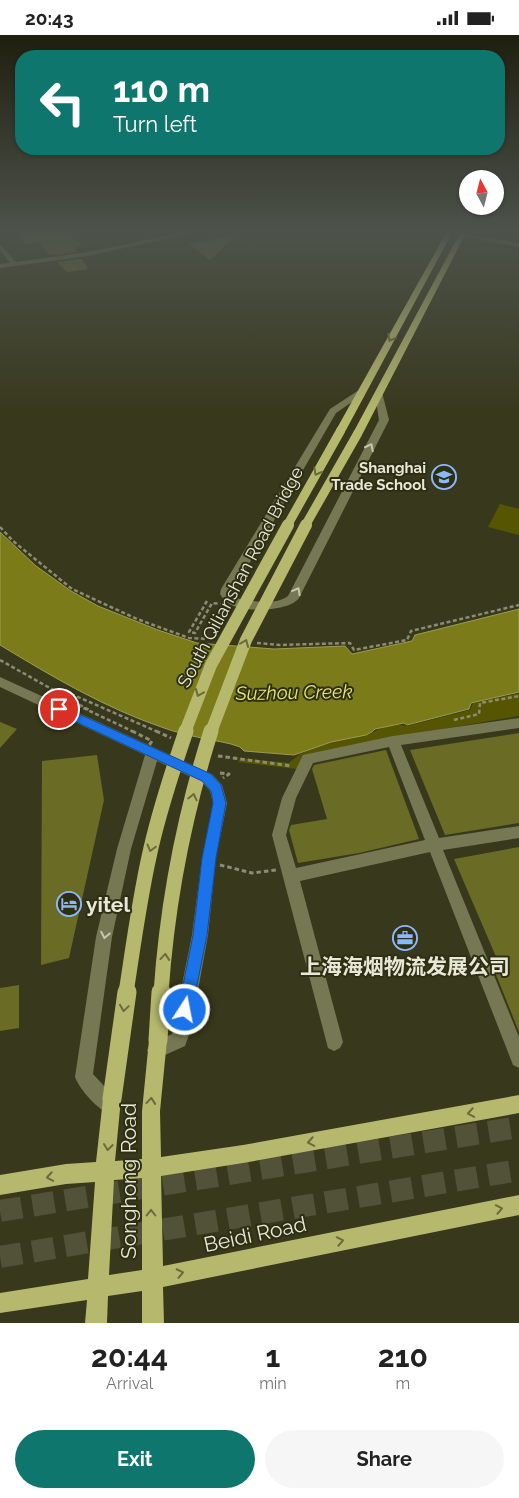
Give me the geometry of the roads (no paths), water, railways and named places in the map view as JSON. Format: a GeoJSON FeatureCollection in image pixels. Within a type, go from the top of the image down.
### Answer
{"type":"FeatureCollection","features":[{"type":"Feature","properties":{"kind":"main road","name":"South Qilianshan Road Bridge"},"geometry":{"type":"LineString","coordinates":[[112,1102],[138,911],[149,855],[192,709],[211,665],[242,606],[415,293]]}},
{"type":"Feature","properties":{"kind":"main road","name":"South Qilianshan Road Bridge"},"geometry":{"type":"LineString","coordinates":[[157,1045],[167,931],[179,857],[196,781],[217,713],[252,627],[432,293]]}},
{"type":"Feature","properties":{"kind":"main road","name":"Songhong Road"},"geometry":{"type":"LineString","coordinates":[[153,1323],[151,1279],[151,1111],[157,1045]]}},
{"type":"Feature","properties":{"kind":"main road","name":"Songhong Road"},"geometry":{"type":"LineString","coordinates":[[96,1323],[105,1171],[112,1102]]}},
{"type":"Feature","properties":{"kind":"main road"},"geometry":{"type":"LineString","coordinates":[[0,1185],[66,1174],[151,1167],[243,1154],[519,1104]]}},
{"type":"Feature","properties":{"kind":"main road","name":"Beidi Road"},"geometry":{"type":"LineString","coordinates":[[0,1303],[151,1279],[519,1205]]}},
{"type":"Feature","properties":{"kind":"street"},"geometry":{"type":"LineString","coordinates":[[362,391],[333,411],[227,589],[226,594],[232,601],[284,605],[293,598],[384,420],[379,394]]}},
{"type":"Feature","properties":{"kind":"street"},"geometry":{"type":"LineString","coordinates":[[0,682],[207,778],[217,789],[220,803],[209,858],[200,935],[179,1040],[157,1045]]}},
{"type":"Feature","properties":{"kind":"street"},"geometry":{"type":"LineString","coordinates":[[334,1043],[279,835],[289,798],[308,759],[393,741],[519,723]]}},
{"type":"Feature","properties":{"kind":"street"},"geometry":{"type":"LineString","coordinates":[[393,741],[519,1059]]}},
{"type":"Feature","properties":{"kind":"street"},"geometry":{"type":"LineString","coordinates":[[112,1102],[84,1077],[104,937],[149,751]]}},
{"type":"Feature","properties":{"kind":"street"},"geometry":{"type":"LineString","coordinates":[[290,872],[434,845],[519,832]]}},
{"type":"Feature","properties":{"kind":"water","name":"Suzhou Creek"},"geometry":{"type":"Polygon","coordinates":[[[0,532],[36,566],[71,591],[98,606],[197,643],[274,649],[345,646],[352,654],[412,641],[415,635],[519,609],[519,692],[471,703],[469,709],[407,725],[404,723],[375,729],[366,735],[331,742],[294,755],[244,751],[240,747],[231,744],[172,731],[100,701],[0,645],[0,532]]]}},
{"type":"Feature","properties":{"kind":"tunnel"},"geometry":{"type":"LineString","coordinates":[[0,1211],[519,1127]]}},
{"type":"Feature","properties":{"kind":"tunnel"},"geometry":{"type":"LineString","coordinates":[[0,1257],[519,1170]]}},
{"type":"Feature","properties":{"kind":"place","name":"Shanghai Trade School"},"geometry":{"type":"Point","coordinates":[444,477]}},
{"type":"Feature","properties":{"kind":"place","name":"yitel"},"geometry":{"type":"Point","coordinates":[69,904]}},
{"type":"Feature","properties":{"kind":"place","name":"上海海烟物流发展公司"},"geometry":{"type":"Point","coordinates":[405,938]}}]}
